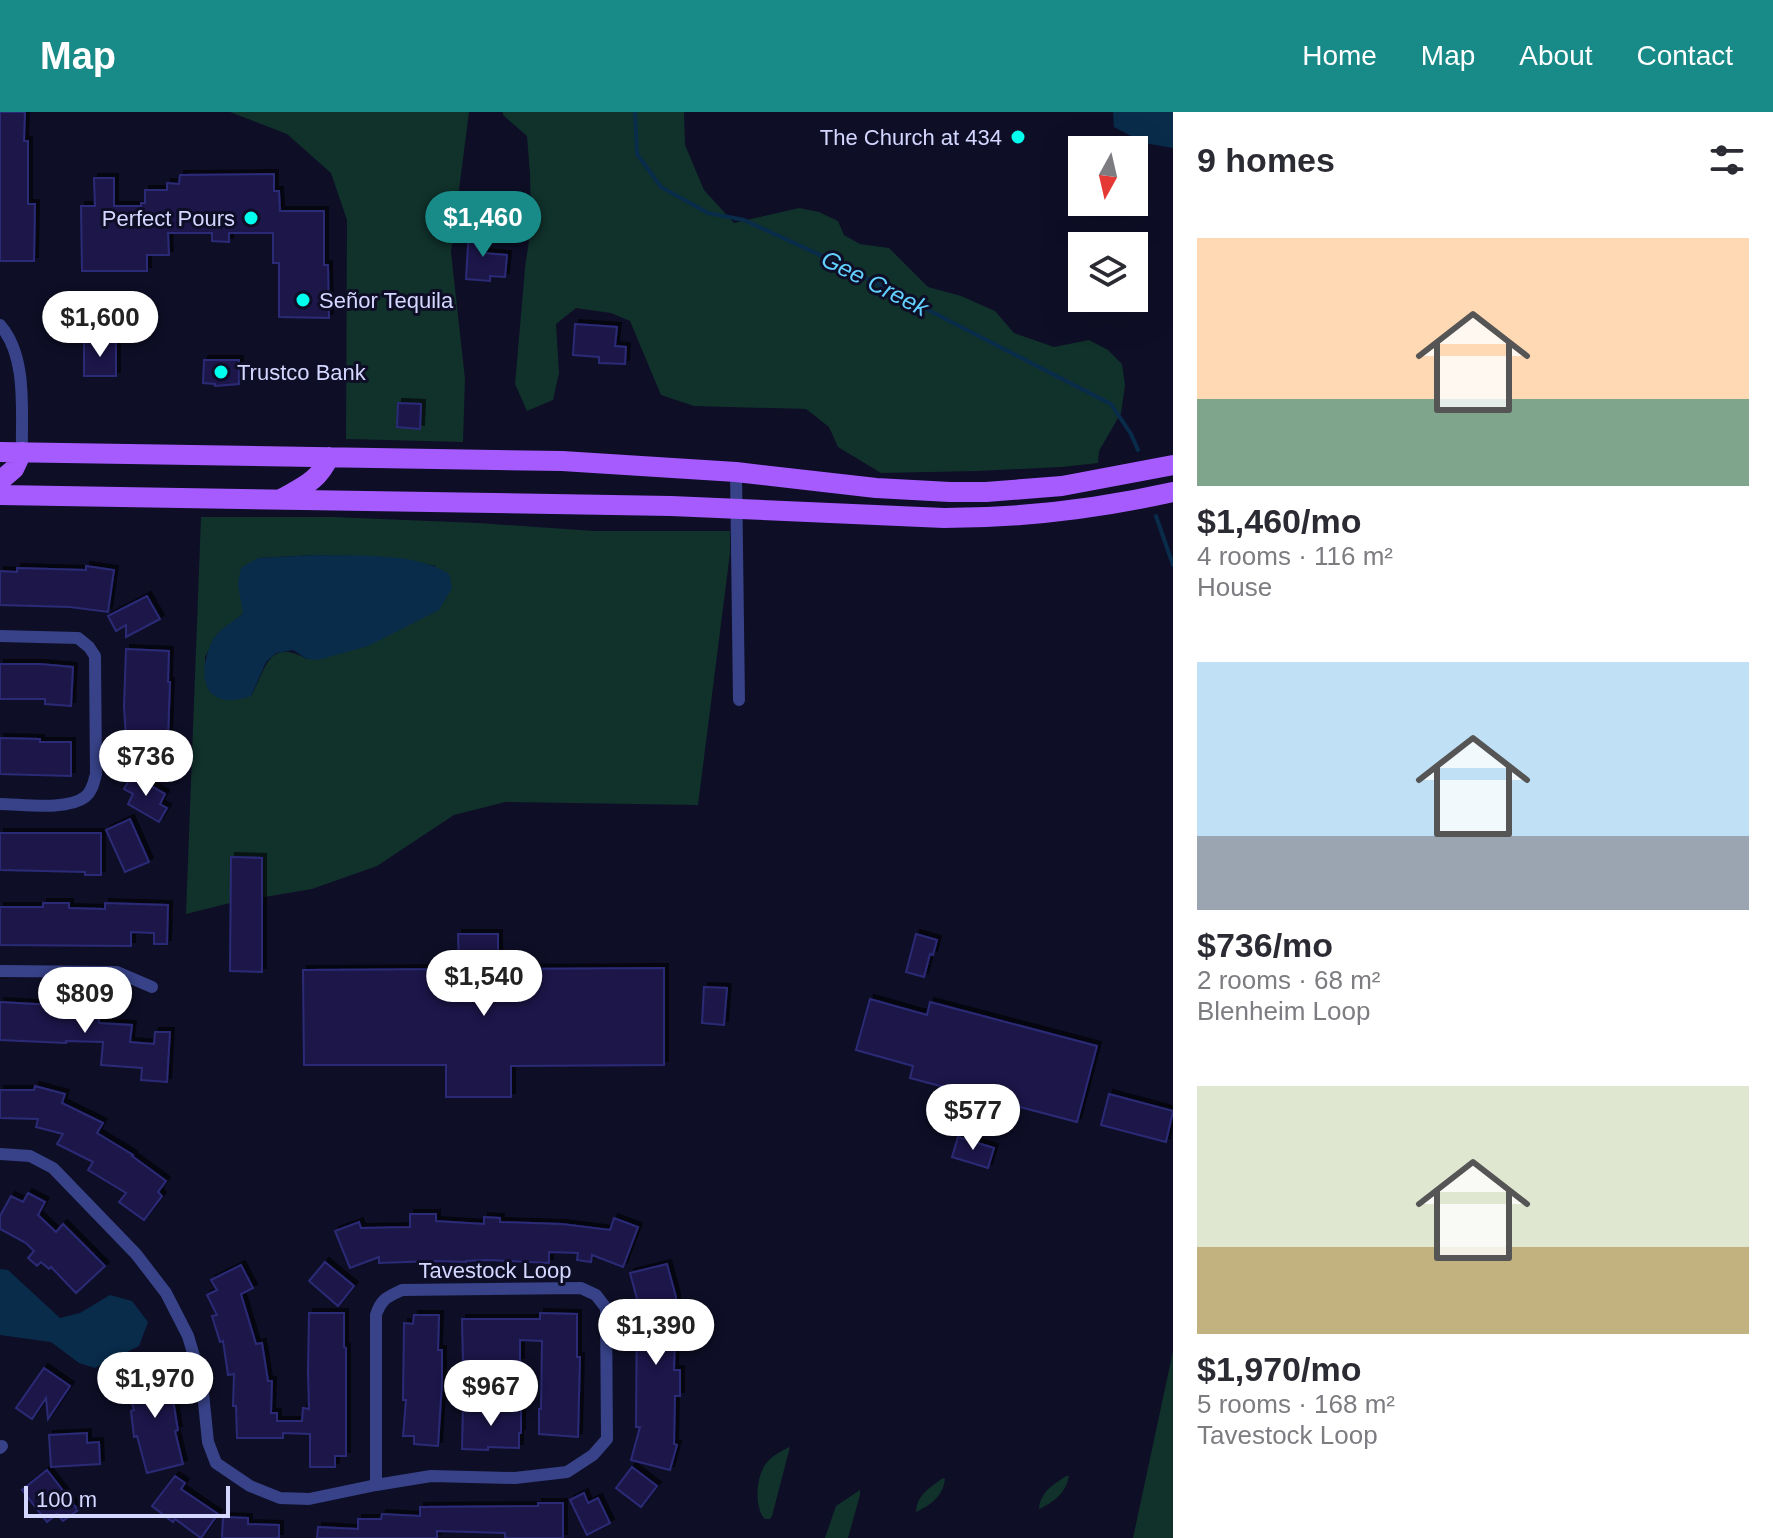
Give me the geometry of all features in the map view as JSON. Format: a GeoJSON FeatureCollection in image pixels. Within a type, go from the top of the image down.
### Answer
{"type":"FeatureCollection","features":[{"type":"Feature","properties":{"kind":"main road"},"geometry":{"type":"LineString","coordinates":[[0,452],[562,461],[736,472],[914,491],[986,492],[1098,481],[1173,465]]}},
{"type":"Feature","properties":{"kind":"main road"},"geometry":{"type":"LineString","coordinates":[[0,481],[14,469],[22,452]]}},
{"type":"Feature","properties":{"kind":"main road"},"geometry":{"type":"LineString","coordinates":[[281,499],[312,481],[323,471],[329,457]]}},
{"type":"Feature","properties":{"kind":"main road"},"geometry":{"type":"LineString","coordinates":[[0,495],[509,502],[979,518],[1063,512],[1173,492]]}},
{"type":"Feature","properties":{"kind":"street"},"geometry":{"type":"LineString","coordinates":[[0,325],[15,349],[20,372],[22,452]]}},
{"type":"Feature","properties":{"kind":"street"},"geometry":{"type":"LineString","coordinates":[[736,472],[739,700]]}},
{"type":"Feature","properties":{"kind":"street"},"geometry":{"type":"LineString","coordinates":[[0,636],[78,638],[89,647],[95,656],[96,774],[87,796],[69,805],[0,804]]}},
{"type":"Feature","properties":{"kind":"street"},"geometry":{"type":"LineString","coordinates":[[0,971],[117,972],[152,987]]}},
{"type":"Feature","properties":{"kind":"street","name":"Tavestock Loop"},"geometry":{"type":"LineString","coordinates":[[0,1154],[30,1156],[53,1168],[136,1254],[166,1293],[188,1336],[202,1383],[208,1442],[216,1463],[250,1486],[280,1498],[309,1499],[431,1476],[515,1478],[567,1472],[593,1455],[607,1439],[606,1308],[596,1295],[581,1288],[402,1290],[387,1297],[379,1305],[376,1315],[376,1485]]}},
{"type":"Feature","properties":{"kind":"green space"},"geometry":{"type":"Polygon","coordinates":[[[230,112],[469,112],[451,252],[465,379],[463,442],[346,439],[347,220],[331,173],[287,134],[230,112]]]}},
{"type":"Feature","properties":{"kind":"green space"},"geometry":{"type":"Polygon","coordinates":[[[503,112],[684,112],[685,145],[704,190],[734,223],[799,208],[819,212],[838,221],[844,235],[860,244],[889,248],[928,287],[961,296],[995,311],[1014,333],[1054,347],[1089,340],[1108,350],[1122,364],[1125,385],[1121,413],[1099,451],[1098,463],[978,471],[881,473],[838,447],[829,427],[806,409],[694,406],[661,395],[630,321],[611,313],[576,308],[556,324],[559,373],[553,400],[527,411],[515,384],[531,226],[527,136],[503,112]]]}},
{"type":"Feature","properties":{"kind":"green space"},"geometry":{"type":"Polygon","coordinates":[[[201,517],[333,517],[594,531],[730,531],[730,553],[698,805],[505,802],[454,815],[377,866],[312,889],[234,902],[186,914],[201,517]],[[315,555],[258,558],[243,614],[217,634],[205,657],[205,677],[209,690],[251,696],[265,667],[276,654],[294,653],[307,659],[436,566],[386,557],[315,555]]]}},
{"type":"Feature","properties":{"kind":"green space"},"geometry":{"type":"Polygon","coordinates":[[[1173,1351],[1173,1538],[1133,1538],[1173,1351]]]}},
{"type":"Feature","properties":{"kind":"green space"},"geometry":{"type":"Polygon","coordinates":[[[790,1447],[772,1516],[765,1519],[758,1501],[762,1471],[767,1462],[790,1447]]]}},
{"type":"Feature","properties":{"kind":"green space"},"geometry":{"type":"Polygon","coordinates":[[[1069,1476],[1062,1492],[1039,1509],[1045,1493],[1069,1476]]]}},
{"type":"Feature","properties":{"kind":"green space"},"geometry":{"type":"Polygon","coordinates":[[[943,1478],[944,1485],[939,1495],[916,1512],[921,1496],[943,1478]]]}},
{"type":"Feature","properties":{"kind":"green space"},"geometry":{"type":"Polygon","coordinates":[[[860,1490],[848,1538],[825,1538],[836,1506],[860,1490]]]}},
{"type":"Feature","properties":{"kind":"water"},"geometry":{"type":"Polygon","coordinates":[[[1113,112],[1173,112],[1173,148],[1148,144],[1148,136],[1131,136],[1114,127],[1113,112]]]}},
{"type":"Feature","properties":{"kind":"water"},"geometry":{"type":"Polygon","coordinates":[[[315,555],[385,557],[420,562],[449,574],[452,588],[439,610],[368,646],[318,660],[307,659],[293,650],[276,653],[266,662],[251,696],[228,700],[215,696],[206,683],[205,665],[218,633],[243,614],[238,584],[241,568],[258,558],[315,555]]]}},
{"type":"Feature","properties":{"kind":"water"},"geometry":{"type":"Polygon","coordinates":[[[0,1269],[8,1270],[60,1318],[80,1313],[110,1295],[132,1301],[148,1322],[139,1346],[95,1368],[79,1363],[51,1342],[0,1335],[0,1269]]]}},
{"type":"Feature","properties":{"kind":"building"},"geometry":{"type":"Polygon","coordinates":[[[0,112],[25,112],[28,204],[35,204],[34,261],[0,261],[0,112]]]}},
{"type":"Feature","properties":{"kind":"building"},"geometry":{"type":"Polygon","coordinates":[[[274,174],[274,191],[279,191],[280,211],[324,211],[324,265],[328,265],[329,318],[279,317],[279,263],[273,263],[273,233],[229,233],[229,242],[212,241],[212,233],[168,233],[169,255],[147,255],[147,271],[82,271],[81,206],[95,206],[94,178],[114,178],[114,206],[141,206],[145,203],[145,190],[167,190],[167,183],[179,184],[180,175],[274,174]]]}},
{"type":"Feature","properties":{"kind":"building"},"geometry":{"type":"Polygon","coordinates":[[[469,229],[486,230],[484,253],[507,255],[505,277],[490,276],[490,281],[466,279],[469,229]]]}},
{"type":"Feature","properties":{"kind":"building"},"geometry":{"type":"Polygon","coordinates":[[[575,324],[617,327],[615,346],[626,347],[625,364],[599,363],[599,357],[573,355],[575,324]]]}},
{"type":"Feature","properties":{"kind":"building"},"geometry":{"type":"Polygon","coordinates":[[[84,342],[116,342],[116,376],[84,376],[84,342]]]}},
{"type":"Feature","properties":{"kind":"building","name":"Trustco Bank"},"geometry":{"type":"Polygon","coordinates":[[[204,360],[239,360],[239,384],[215,386],[203,383],[204,360]]]}},
{"type":"Feature","properties":{"kind":"building"},"geometry":{"type":"Polygon","coordinates":[[[398,403],[421,404],[420,429],[397,427],[398,403]]]}},
{"type":"Feature","properties":{"kind":"building"},"geometry":{"type":"Polygon","coordinates":[[[86,566],[114,570],[108,612],[70,607],[0,605],[0,571],[17,572],[17,568],[86,570],[86,566]]]}},
{"type":"Feature","properties":{"kind":"building"},"geometry":{"type":"Polygon","coordinates":[[[147,596],[160,619],[126,637],[126,625],[116,631],[108,616],[147,596]]]}},
{"type":"Feature","properties":{"kind":"building"},"geometry":{"type":"Polygon","coordinates":[[[126,649],[169,651],[168,739],[160,739],[158,760],[168,761],[167,772],[123,769],[126,649]]]}},
{"type":"Feature","properties":{"kind":"building"},"geometry":{"type":"Polygon","coordinates":[[[0,664],[73,667],[71,706],[45,704],[45,699],[0,699],[0,664]]]}},
{"type":"Feature","properties":{"kind":"building"},"geometry":{"type":"Polygon","coordinates":[[[0,738],[71,742],[71,776],[0,774],[0,738]]]}},
{"type":"Feature","properties":{"kind":"building"},"geometry":{"type":"Polygon","coordinates":[[[132,775],[165,794],[160,804],[167,808],[159,822],[128,804],[133,794],[124,789],[132,775]]]}},
{"type":"Feature","properties":{"kind":"building"},"geometry":{"type":"Polygon","coordinates":[[[130,819],[149,862],[125,872],[106,830],[130,819]]]}},
{"type":"Feature","properties":{"kind":"building"},"geometry":{"type":"Polygon","coordinates":[[[0,833],[101,833],[101,875],[0,870],[0,833]]]}},
{"type":"Feature","properties":{"kind":"building"},"geometry":{"type":"Polygon","coordinates":[[[231,857],[262,858],[262,972],[230,971],[231,857]]]}},
{"type":"Feature","properties":{"kind":"building"},"geometry":{"type":"Polygon","coordinates":[[[43,903],[69,903],[69,908],[105,909],[105,903],[168,905],[167,944],[154,944],[154,933],[131,932],[131,946],[0,945],[0,907],[43,907],[43,903]]]}},
{"type":"Feature","properties":{"kind":"building"},"geometry":{"type":"Polygon","coordinates":[[[458,934],[498,934],[498,969],[664,968],[664,1065],[511,1066],[511,1097],[446,1097],[446,1065],[304,1065],[303,970],[459,969],[458,934]]]}},
{"type":"Feature","properties":{"kind":"building"},"geometry":{"type":"Polygon","coordinates":[[[916,934],[937,940],[924,977],[906,972],[916,934]]]}},
{"type":"Feature","properties":{"kind":"building"},"geometry":{"type":"Polygon","coordinates":[[[704,987],[727,988],[724,1025],[702,1023],[704,987]]]}},
{"type":"Feature","properties":{"kind":"building"},"geometry":{"type":"Polygon","coordinates":[[[870,999],[927,1015],[930,1002],[1097,1046],[1077,1122],[910,1078],[913,1066],[856,1050],[870,999]]]}},
{"type":"Feature","properties":{"kind":"building"},"geometry":{"type":"Polygon","coordinates":[[[0,1002],[99,1004],[99,1023],[132,1025],[130,1042],[154,1044],[155,1032],[170,1032],[167,1082],[141,1080],[142,1068],[101,1065],[103,1042],[0,1040],[0,1002]]]}},
{"type":"Feature","properties":{"kind":"building"},"geometry":{"type":"Polygon","coordinates":[[[35,1086],[65,1094],[62,1103],[103,1123],[97,1133],[133,1155],[166,1181],[158,1192],[162,1196],[144,1220],[119,1202],[126,1193],[88,1170],[93,1162],[57,1144],[63,1134],[36,1127],[38,1119],[0,1118],[0,1090],[34,1090],[35,1086]]]}},
{"type":"Feature","properties":{"kind":"building"},"geometry":{"type":"Polygon","coordinates":[[[1109,1094],[1173,1111],[1166,1142],[1101,1125],[1109,1094]]]}},
{"type":"Feature","properties":{"kind":"building"},"geometry":{"type":"Polygon","coordinates":[[[958,1137],[994,1148],[988,1168],[952,1157],[958,1137]]]}},
{"type":"Feature","properties":{"kind":"building"},"geometry":{"type":"Polygon","coordinates":[[[28,1193],[45,1202],[38,1215],[56,1232],[63,1224],[105,1266],[76,1293],[51,1267],[49,1269],[41,1262],[37,1266],[28,1258],[34,1251],[26,1243],[0,1229],[0,1216],[11,1196],[23,1202],[28,1193]]]}},
{"type":"Feature","properties":{"kind":"building"},"geometry":{"type":"Polygon","coordinates":[[[410,1214],[436,1214],[436,1221],[484,1224],[484,1217],[500,1218],[500,1222],[562,1224],[610,1230],[614,1218],[638,1227],[623,1267],[592,1255],[591,1262],[577,1260],[578,1253],[549,1252],[549,1263],[487,1260],[379,1263],[379,1257],[350,1268],[335,1231],[359,1222],[361,1228],[410,1227],[410,1214]]]}},
{"type":"Feature","properties":{"kind":"building"},"geometry":{"type":"Polygon","coordinates":[[[325,1262],[354,1286],[338,1306],[309,1281],[325,1262]]]}},
{"type":"Feature","properties":{"kind":"building"},"geometry":{"type":"Polygon","coordinates":[[[667,1264],[676,1297],[674,1370],[680,1370],[680,1396],[675,1396],[674,1444],[677,1445],[670,1470],[631,1460],[640,1427],[636,1427],[637,1299],[630,1273],[667,1264]]]}},
{"type":"Feature","properties":{"kind":"building"},"geometry":{"type":"Polygon","coordinates":[[[241,1265],[253,1288],[241,1294],[256,1344],[262,1343],[268,1381],[272,1381],[271,1413],[277,1413],[277,1421],[302,1421],[303,1408],[309,1409],[309,1313],[344,1313],[346,1456],[335,1456],[335,1467],[310,1467],[310,1434],[283,1433],[283,1438],[237,1438],[236,1406],[233,1406],[234,1374],[228,1375],[223,1341],[220,1342],[212,1316],[217,1315],[207,1295],[217,1290],[211,1280],[241,1265]]]}},
{"type":"Feature","properties":{"kind":"building"},"geometry":{"type":"Polygon","coordinates":[[[540,1313],[577,1314],[577,1357],[580,1357],[578,1437],[539,1434],[542,1341],[520,1340],[520,1362],[463,1364],[462,1319],[540,1319],[540,1313]]]}},
{"type":"Feature","properties":{"kind":"building"},"geometry":{"type":"Polygon","coordinates":[[[414,1315],[439,1315],[438,1350],[442,1350],[442,1383],[438,1446],[414,1444],[414,1436],[403,1436],[406,1400],[403,1400],[404,1323],[413,1324],[414,1315]]]}},
{"type":"Feature","properties":{"kind":"building"},"geometry":{"type":"Polygon","coordinates":[[[44,1368],[70,1386],[48,1419],[46,1398],[32,1419],[16,1408],[44,1368]]]}},
{"type":"Feature","properties":{"kind":"building"},"geometry":{"type":"Polygon","coordinates":[[[167,1368],[174,1393],[178,1430],[175,1431],[183,1464],[147,1473],[137,1436],[134,1437],[131,1411],[134,1410],[125,1380],[167,1368]]]}},
{"type":"Feature","properties":{"kind":"building"},"geometry":{"type":"Polygon","coordinates":[[[463,1406],[521,1408],[519,1448],[462,1449],[463,1406]]]}},
{"type":"Feature","properties":{"kind":"building"},"geometry":{"type":"Polygon","coordinates":[[[87,1433],[87,1443],[99,1442],[100,1464],[51,1467],[49,1435],[87,1433]]]}},
{"type":"Feature","properties":{"kind":"building"},"geometry":{"type":"Polygon","coordinates":[[[632,1467],[657,1486],[641,1507],[616,1488],[632,1467]]]}},
{"type":"Feature","properties":{"kind":"building"},"geometry":{"type":"Polygon","coordinates":[[[47,1470],[78,1510],[63,1521],[57,1514],[47,1522],[22,1490],[47,1470]]]}},
{"type":"Feature","properties":{"kind":"building"},"geometry":{"type":"Polygon","coordinates":[[[175,1476],[185,1483],[181,1489],[218,1514],[201,1538],[152,1506],[175,1476]]]}},
{"type":"Feature","properties":{"kind":"building"},"geometry":{"type":"Polygon","coordinates":[[[584,1493],[588,1503],[598,1498],[610,1523],[587,1535],[570,1500],[584,1493]]]}},
{"type":"Feature","properties":{"kind":"building"},"geometry":{"type":"Polygon","coordinates":[[[538,1503],[563,1503],[563,1538],[505,1538],[505,1533],[437,1531],[437,1538],[317,1538],[318,1527],[358,1529],[358,1519],[381,1519],[382,1514],[420,1516],[420,1507],[538,1506],[538,1503]]]}},
{"type":"Feature","properties":{"kind":"building"},"geometry":{"type":"Polygon","coordinates":[[[223,1517],[248,1518],[248,1524],[279,1525],[279,1538],[222,1538],[223,1517]]]}},
{"type":"Feature","properties":{"kind":"waterway","name":"Gee Creek"},"geometry":{"type":"LineString","coordinates":[[635,112],[637,154],[661,187],[708,213],[744,220],[831,260],[1111,404],[1138,450]]}},
{"type":"Feature","properties":{"kind":"waterway","name":"Gee Creek"},"geometry":{"type":"LineString","coordinates":[[1156,516],[1173,565]]}},
{"type":"Feature","properties":{"kind":"place","name":"The Church at 434"},"geometry":{"type":"Point","coordinates":[1018,137]}},
{"type":"Feature","properties":{"kind":"place","name":"Perfect Pours"},"geometry":{"type":"Point","coordinates":[251,218]}},
{"type":"Feature","properties":{"kind":"place","name":"Señor Tequila"},"geometry":{"type":"Point","coordinates":[303,300]}},
{"type":"Feature","properties":{"kind":"place","name":"Trustco Bank"},"geometry":{"type":"Point","coordinates":[221,372]}}]}
